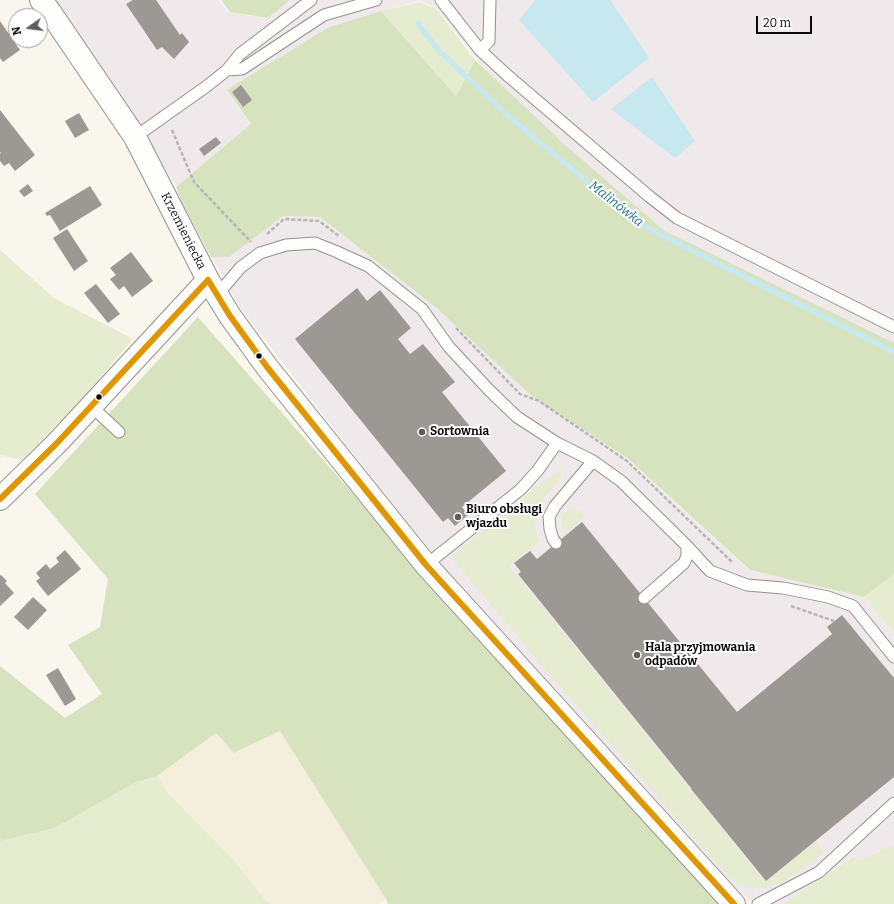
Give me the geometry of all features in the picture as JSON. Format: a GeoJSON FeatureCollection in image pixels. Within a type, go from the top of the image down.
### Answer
{"type":"FeatureCollection","features":[{"type":"Feature","properties":{"kind":"street","name":"Krzemieniecka"},"geometry":{"type":"LineString","coordinates":[[41,0],[135,137],[212,288],[230,316],[267,367],[426,565],[734,904]]}},
{"type":"Feature","properties":{"kind":"street"},"geometry":{"type":"LineString","coordinates":[[0,499],[57,443],[91,406],[212,288]]}},
{"type":"Feature","properties":{"kind":"lane"},"geometry":{"type":"LineString","coordinates":[[135,137],[207,86],[227,70],[240,54],[311,0]]}},
{"type":"Feature","properties":{"kind":"lane"},"geometry":{"type":"LineString","coordinates":[[227,70],[242,69],[324,15],[376,0]]}},
{"type":"Feature","properties":{"kind":"lane"},"geometry":{"type":"LineString","coordinates":[[441,0],[480,50],[506,75],[650,197],[677,218],[894,327]]}},
{"type":"Feature","properties":{"kind":"lane"},"geometry":{"type":"LineString","coordinates":[[480,50],[489,41],[490,0]]}},
{"type":"Feature","properties":{"kind":"lane"},"geometry":{"type":"LineString","coordinates":[[212,288],[260,253],[286,245],[315,243],[368,266],[422,308],[449,347],[489,390],[518,417],[557,443],[593,461],[621,481],[687,546],[710,571],[747,585],[783,588],[828,598],[853,606],[894,657]]}},
{"type":"Feature","properties":{"kind":"lane"},"geometry":{"type":"LineString","coordinates":[[91,406],[119,432]]}},
{"type":"Feature","properties":{"kind":"lane"},"geometry":{"type":"LineString","coordinates":[[426,565],[521,489],[538,470],[557,443]]}},
{"type":"Feature","properties":{"kind":"lane"},"geometry":{"type":"LineString","coordinates":[[556,543],[550,529],[549,517],[555,506],[593,461]]}},
{"type":"Feature","properties":{"kind":"lane"},"geometry":{"type":"LineString","coordinates":[[644,598],[684,563],[687,556],[687,546]]}},
{"type":"Feature","properties":{"kind":"lane"},"geometry":{"type":"LineString","coordinates":[[758,904],[819,872],[894,804]]}},
{"type":"Feature","properties":{"kind":"path"},"geometry":{"type":"LineString","coordinates":[[596,440],[627,461],[734,564]]}},
{"type":"Feature","properties":{"kind":"path"},"geometry":{"type":"LineString","coordinates":[[789,605],[834,621]]}},
{"type":"Feature","properties":{"kind":"shaded area"},"geometry":{"type":"Polygon","coordinates":[[[52,0],[219,0],[228,12],[267,18],[290,0],[894,0],[894,347],[665,231],[497,84],[436,8],[420,1],[381,11],[294,48],[227,91],[251,125],[283,216],[320,217],[439,309],[534,397],[627,459],[749,570],[864,597],[894,633],[894,844],[860,861],[852,857],[783,904],[754,904],[728,881],[457,584],[240,308],[181,201],[177,187],[52,0]]]}},
{"type":"Feature","properties":{"kind":"shaded area"},"geometry":{"type":"Polygon","coordinates":[[[280,731],[386,899],[378,904],[273,904],[267,902],[232,858],[167,794],[157,776],[216,733],[234,753],[280,731]]]}},
{"type":"Feature","properties":{"kind":"green space"},"geometry":{"type":"Polygon","coordinates":[[[221,0],[290,0],[268,18],[230,12],[221,0]]]}},
{"type":"Feature","properties":{"kind":"green space"},"geometry":{"type":"Polygon","coordinates":[[[420,2],[436,9],[475,60],[456,96],[381,11],[420,2]]]}},
{"type":"Feature","properties":{"kind":"green space"},"geometry":{"type":"Polygon","coordinates":[[[381,11],[456,96],[475,60],[563,143],[665,231],[894,343],[894,574],[864,597],[750,570],[627,458],[533,397],[438,309],[320,217],[283,216],[229,257],[211,257],[181,201],[176,187],[251,124],[227,90],[327,28],[381,11]]]}},
{"type":"Feature","properties":{"kind":"green space"},"geometry":{"type":"Polygon","coordinates":[[[0,250],[54,298],[133,339],[79,402],[22,460],[0,455],[0,250]]]}},
{"type":"Feature","properties":{"kind":"green space"},"geometry":{"type":"Polygon","coordinates":[[[198,317],[418,568],[719,904],[388,904],[280,731],[234,753],[216,733],[157,776],[134,783],[55,828],[0,841],[0,666],[65,718],[102,694],[68,645],[100,627],[108,579],[35,494],[198,317]]]}},
{"type":"Feature","properties":{"kind":"green space"},"geometry":{"type":"Polygon","coordinates":[[[560,472],[562,474],[561,479],[544,497],[535,519],[536,533],[540,541],[509,566],[765,882],[816,841],[824,853],[785,881],[764,888],[747,888],[730,878],[557,683],[451,557],[554,473],[560,472]]]}},
{"type":"Feature","properties":{"kind":"green space"},"geometry":{"type":"Polygon","coordinates":[[[569,509],[578,509],[585,517],[565,533],[562,528],[562,517],[569,509]]]}},
{"type":"Feature","properties":{"kind":"green space"},"geometry":{"type":"Polygon","coordinates":[[[894,574],[894,633],[864,597],[894,574]]]}},
{"type":"Feature","properties":{"kind":"green space"},"geometry":{"type":"Polygon","coordinates":[[[157,776],[168,794],[232,858],[267,902],[273,904],[0,904],[0,841],[55,828],[134,783],[157,776]]]}},
{"type":"Feature","properties":{"kind":"green space"},"geometry":{"type":"Polygon","coordinates":[[[894,844],[894,904],[783,904],[853,857],[860,861],[894,844]]]}},
{"type":"Feature","properties":{"kind":"water"},"geometry":{"type":"Polygon","coordinates":[[[535,0],[610,0],[649,58],[593,102],[519,20],[535,0]]]}},
{"type":"Feature","properties":{"kind":"water"},"geometry":{"type":"Polygon","coordinates":[[[652,77],[695,141],[675,158],[611,109],[652,77]]]}},
{"type":"Feature","properties":{"kind":"building"},"geometry":{"type":"Polygon","coordinates":[[[133,0],[156,0],[180,35],[182,33],[189,42],[174,59],[162,47],[157,50],[126,4],[133,0]]]}},
{"type":"Feature","properties":{"kind":"building"},"geometry":{"type":"Polygon","coordinates":[[[0,21],[8,33],[8,48],[19,48],[20,50],[3,62],[0,58],[0,21]]]}},
{"type":"Feature","properties":{"kind":"building"},"geometry":{"type":"Polygon","coordinates":[[[241,85],[252,100],[243,107],[232,92],[241,85]]]}},
{"type":"Feature","properties":{"kind":"building"},"geometry":{"type":"Polygon","coordinates":[[[0,110],[35,155],[15,171],[9,163],[4,166],[0,161],[0,110]]]}},
{"type":"Feature","properties":{"kind":"building"},"geometry":{"type":"Polygon","coordinates":[[[79,113],[89,130],[75,138],[65,121],[79,113]]]}},
{"type":"Feature","properties":{"kind":"building"},"geometry":{"type":"Polygon","coordinates":[[[216,137],[221,143],[204,156],[199,149],[216,137]]]}},
{"type":"Feature","properties":{"kind":"building"},"geometry":{"type":"Polygon","coordinates":[[[28,184],[33,191],[24,197],[19,191],[28,184]]]}},
{"type":"Feature","properties":{"kind":"building"},"geometry":{"type":"Polygon","coordinates":[[[90,186],[102,205],[60,231],[50,215],[47,216],[45,213],[90,186]]]}},
{"type":"Feature","properties":{"kind":"building"},"geometry":{"type":"Polygon","coordinates":[[[67,229],[88,261],[74,271],[53,238],[67,229]]]}},
{"type":"Feature","properties":{"kind":"building"},"geometry":{"type":"Polygon","coordinates":[[[131,252],[153,281],[132,297],[124,286],[119,290],[110,279],[116,275],[110,268],[131,252]]]}},
{"type":"Feature","properties":{"kind":"building"},"geometry":{"type":"Polygon","coordinates":[[[96,284],[120,314],[108,323],[84,293],[96,284]]]}},
{"type":"Feature","properties":{"kind":"building","name":"Sortownia"},"geometry":{"type":"Polygon","coordinates":[[[357,288],[367,301],[380,290],[411,328],[398,339],[410,354],[423,344],[455,382],[442,392],[506,471],[462,507],[468,515],[455,526],[448,518],[443,522],[295,339],[357,288]]]}},
{"type":"Feature","properties":{"kind":"building"},"geometry":{"type":"Polygon","coordinates":[[[582,522],[737,712],[832,634],[827,627],[842,615],[894,678],[894,777],[766,881],[518,574],[521,572],[514,563],[530,551],[537,559],[582,522]]]}},
{"type":"Feature","properties":{"kind":"building"},"geometry":{"type":"Polygon","coordinates":[[[65,550],[81,569],[48,596],[36,581],[40,578],[36,573],[46,564],[50,569],[59,562],[56,558],[65,550]]]}},
{"type":"Feature","properties":{"kind":"building"},"geometry":{"type":"Polygon","coordinates":[[[1,575],[7,581],[5,583],[14,593],[0,606],[0,576],[1,575]]]}},
{"type":"Feature","properties":{"kind":"building"},"geometry":{"type":"Polygon","coordinates":[[[33,597],[47,610],[28,630],[14,617],[33,597]]]}},
{"type":"Feature","properties":{"kind":"building"},"geometry":{"type":"Polygon","coordinates":[[[58,668],[76,699],[65,706],[46,675],[58,668]]]}},
{"type":"Feature","properties":{"kind":"waterway","name":"Malinówka"},"geometry":{"type":"LineString","coordinates":[[418,24],[439,51],[506,114],[636,222],[894,352]]}},
{"type":"Feature","properties":{"kind":"transit line"},"geometry":{"type":"LineString","coordinates":[[208,280],[230,316],[267,367],[426,565],[734,904]]}},
{"type":"Feature","properties":{"kind":"transit line"},"geometry":{"type":"LineString","coordinates":[[0,499],[57,443],[208,280]]}},
{"type":"Feature","properties":{"kind":"place","name":"Sortownia"},"geometry":{"type":"Point","coordinates":[422,432]}},
{"type":"Feature","properties":{"kind":"place","name":"Biuro obsługi wjazdu"},"geometry":{"type":"Point","coordinates":[458,517]}},
{"type":"Feature","properties":{"kind":"place","name":"Hala przyjmowania odpadów"},"geometry":{"type":"Point","coordinates":[637,655]}}]}
